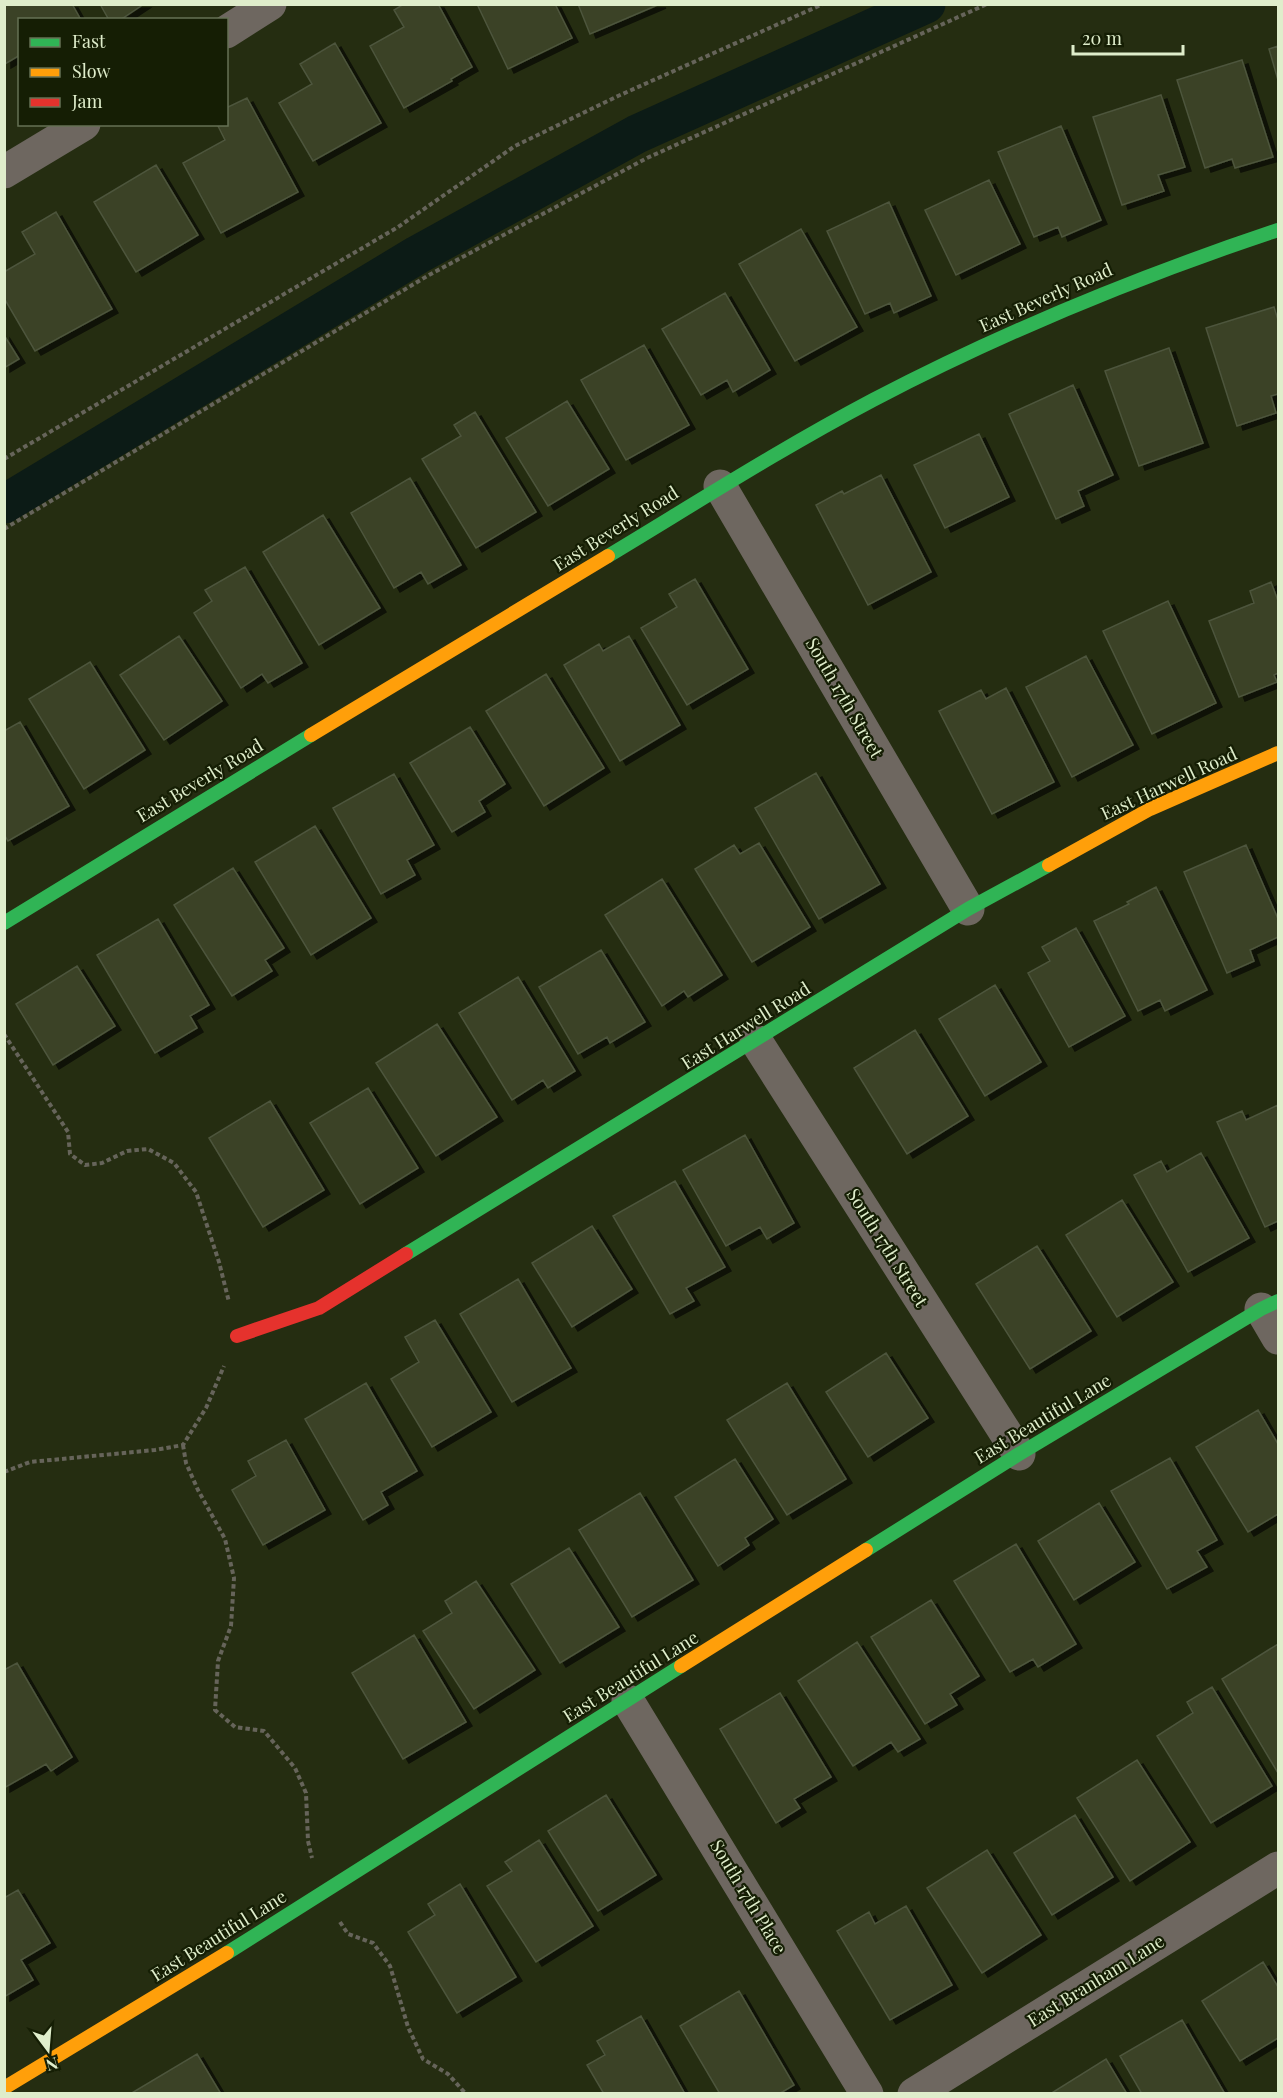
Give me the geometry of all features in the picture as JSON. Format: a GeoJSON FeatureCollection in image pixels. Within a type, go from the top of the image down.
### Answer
{"type":"FeatureCollection","features":[{"type":"Feature","properties":{"kind":"street"},"geometry":{"type":"LineString","coordinates":[[228,31],[270,4]]}},
{"type":"Feature","properties":{"kind":"street"},"geometry":{"type":"LineString","coordinates":[[4,172],[81,126]]}},
{"type":"Feature","properties":{"kind":"street","name":"East Beverly Road"},"geometry":{"type":"LineString","coordinates":[[4,923],[121,849],[720,486],[926,371],[1112,288],[1278,230]]}},
{"type":"Feature","properties":{"kind":"street","name":"South 17th Street"},"geometry":{"type":"LineString","coordinates":[[720,486],[968,909]]}},
{"type":"Feature","properties":{"kind":"street","name":"East Harwell Road"},"geometry":{"type":"LineString","coordinates":[[237,1336],[319,1308],[968,909],[1150,809],[1278,753]]}},
{"type":"Feature","properties":{"kind":"street","name":"South 17th Street"},"geometry":{"type":"LineString","coordinates":[[756,1041],[1019,1454]]}},
{"type":"Feature","properties":{"kind":"street"},"geometry":{"type":"LineString","coordinates":[[1270,1305],[1278,1338]]}},
{"type":"Feature","properties":{"kind":"street","name":"East Beautiful Lane"},"geometry":{"type":"LineString","coordinates":[[4,2088],[262,1932],[320,1893],[1019,1454],[1270,1305]]}},
{"type":"Feature","properties":{"kind":"street","name":"South 17th Place"},"geometry":{"type":"LineString","coordinates":[[628,1701],[867,2094]]}},
{"type":"Feature","properties":{"kind":"street","name":"East Branham Lane"},"geometry":{"type":"LineString","coordinates":[[914,2094],[1278,1868]]}},
{"type":"Feature","properties":{"kind":"path"},"geometry":{"type":"LineString","coordinates":[[4,459],[398,227],[515,146],[618,96],[823,4]]}},
{"type":"Feature","properties":{"kind":"path"},"geometry":{"type":"LineString","coordinates":[[4,529],[429,275],[647,158],[987,4]]}},
{"type":"Feature","properties":{"kind":"path"},"geometry":{"type":"LineString","coordinates":[[4,1034],[68,1132],[70,1154],[84,1165],[102,1163],[127,1151],[148,1149],[174,1163],[196,1192],[219,1262],[237,1336],[206,1408],[183,1445],[186,1463],[198,1490],[225,1539],[234,1578],[231,1626],[218,1660],[215,1710],[235,1727],[264,1731],[295,1768],[306,1793],[308,1840],[320,1893],[348,1934],[373,1943],[390,1966],[408,2027],[423,2059],[448,2074],[466,2094]]}},
{"type":"Feature","properties":{"kind":"path"},"geometry":{"type":"LineString","coordinates":[[4,1472],[30,1462],[155,1450],[183,1445]]}},
{"type":"Feature","properties":{"kind":"building"},"geometry":{"type":"Polygon","coordinates":[[[4,4],[72,4],[80,18],[18,18],[18,56],[5,64],[4,4]]]}},
{"type":"Feature","properties":{"kind":"building"},"geometry":{"type":"Polygon","coordinates":[[[100,4],[144,4],[123,18],[108,18],[100,4]]]}},
{"type":"Feature","properties":{"kind":"building"},"geometry":{"type":"Polygon","coordinates":[[[404,4],[438,4],[472,67],[404,108],[370,46],[404,27],[394,10],[404,4]]]}},
{"type":"Feature","properties":{"kind":"building"},"geometry":{"type":"Polygon","coordinates":[[[477,4],[555,4],[572,38],[508,69],[477,4]]]}},
{"type":"Feature","properties":{"kind":"building"},"geometry":{"type":"Polygon","coordinates":[[[578,4],[660,4],[590,34],[578,4]]]}},
{"type":"Feature","properties":{"kind":"building"},"geometry":{"type":"Polygon","coordinates":[[[335,43],[381,123],[313,161],[279,103],[312,84],[300,64],[335,43]]]}},
{"type":"Feature","properties":{"kind":"building"},"geometry":{"type":"Polygon","coordinates":[[[1278,46],[1278,80],[1269,49],[1278,46]]]}},
{"type":"Feature","properties":{"kind":"building"},"geometry":{"type":"Polygon","coordinates":[[[1242,60],[1273,157],[1235,168],[1232,159],[1205,168],[1177,80],[1242,60]]]}},
{"type":"Feature","properties":{"kind":"building"},"geometry":{"type":"Polygon","coordinates":[[[1161,95],[1185,167],[1158,175],[1164,191],[1122,205],[1093,117],[1161,95]]]}},
{"type":"Feature","properties":{"kind":"building"},"geometry":{"type":"Polygon","coordinates":[[[247,98],[298,192],[221,233],[183,163],[225,140],[218,126],[228,126],[228,107],[247,98]]]}},
{"type":"Feature","properties":{"kind":"building"},"geometry":{"type":"Polygon","coordinates":[[[1061,126],[1101,220],[1062,237],[1058,227],[1034,237],[998,152],[1061,126]]]}},
{"type":"Feature","properties":{"kind":"building"},"geometry":{"type":"Polygon","coordinates":[[[156,165],[198,235],[136,272],[94,202],[156,165]]]}},
{"type":"Feature","properties":{"kind":"building"},"geometry":{"type":"Polygon","coordinates":[[[989,180],[1020,244],[956,275],[925,210],[989,180]]]}},
{"type":"Feature","properties":{"kind":"building"},"geometry":{"type":"Polygon","coordinates":[[[889,202],[931,296],[894,313],[890,303],[865,314],[827,231],[889,202]]]}},
{"type":"Feature","properties":{"kind":"building"},"geometry":{"type":"Polygon","coordinates":[[[56,212],[112,309],[35,351],[4,298],[4,272],[35,254],[22,232],[56,212]]]}},
{"type":"Feature","properties":{"kind":"building"},"geometry":{"type":"Polygon","coordinates":[[[801,229],[857,327],[795,361],[739,264],[801,229]]]}},
{"type":"Feature","properties":{"kind":"building"},"geometry":{"type":"Polygon","coordinates":[[[725,293],[770,370],[733,392],[727,380],[701,395],[662,329],[725,293]]]}},
{"type":"Feature","properties":{"kind":"building"},"geometry":{"type":"Polygon","coordinates":[[[1274,307],[1278,320],[1278,394],[1271,396],[1276,413],[1237,426],[1206,328],[1274,307]]]}},
{"type":"Feature","properties":{"kind":"building"},"geometry":{"type":"Polygon","coordinates":[[[4,335],[19,359],[4,368],[4,335]]]}},
{"type":"Feature","properties":{"kind":"building"},"geometry":{"type":"Polygon","coordinates":[[[644,345],[689,425],[626,460],[581,380],[644,345]]]}},
{"type":"Feature","properties":{"kind":"building"},"geometry":{"type":"Polygon","coordinates":[[[1169,348],[1203,443],[1139,466],[1105,371],[1169,348]]]}},
{"type":"Feature","properties":{"kind":"building"},"geometry":{"type":"Polygon","coordinates":[[[1073,385],[1113,475],[1078,491],[1084,506],[1056,519],[1009,414],[1073,385]]]}},
{"type":"Feature","properties":{"kind":"building"},"geometry":{"type":"Polygon","coordinates":[[[567,401],[609,469],[548,506],[506,438],[567,401]]]}},
{"type":"Feature","properties":{"kind":"building"},"geometry":{"type":"Polygon","coordinates":[[[475,412],[536,512],[476,548],[422,459],[461,436],[454,425],[475,412]]]}},
{"type":"Feature","properties":{"kind":"building"},"geometry":{"type":"Polygon","coordinates":[[[979,434],[1009,497],[945,528],[914,465],[979,434]]]}},
{"type":"Feature","properties":{"kind":"building"},"geometry":{"type":"Polygon","coordinates":[[[881,475],[931,572],[868,605],[816,505],[842,491],[844,494],[881,475]]]}},
{"type":"Feature","properties":{"kind":"building"},"geometry":{"type":"Polygon","coordinates":[[[410,478],[461,565],[428,584],[421,572],[394,588],[351,513],[410,478]]]}},
{"type":"Feature","properties":{"kind":"building"},"geometry":{"type":"Polygon","coordinates":[[[323,515],[380,608],[319,645],[263,552],[323,515]]]}},
{"type":"Feature","properties":{"kind":"building"},"geometry":{"type":"Polygon","coordinates":[[[245,567],[302,663],[268,683],[262,674],[241,688],[194,613],[212,601],[205,590],[245,567]]]}},
{"type":"Feature","properties":{"kind":"building"},"geometry":{"type":"Polygon","coordinates":[[[695,579],[748,669],[687,705],[641,628],[677,607],[669,594],[695,579]]]}},
{"type":"Feature","properties":{"kind":"building"},"geometry":{"type":"Polygon","coordinates":[[[1271,582],[1278,601],[1278,673],[1274,675],[1277,682],[1239,697],[1209,621],[1254,603],[1250,591],[1271,582]]]}},
{"type":"Feature","properties":{"kind":"building"},"geometry":{"type":"Polygon","coordinates":[[[1168,601],[1216,703],[1152,734],[1103,631],[1168,601]]]}},
{"type":"Feature","properties":{"kind":"building"},"geometry":{"type":"Polygon","coordinates":[[[179,636],[222,701],[164,740],[120,675],[179,636]]]}},
{"type":"Feature","properties":{"kind":"building"},"geometry":{"type":"Polygon","coordinates":[[[629,636],[680,725],[620,761],[564,665],[599,644],[603,651],[629,636]]]}},
{"type":"Feature","properties":{"kind":"building"},"geometry":{"type":"Polygon","coordinates":[[[1086,656],[1133,745],[1072,777],[1026,687],[1086,656]]]}},
{"type":"Feature","properties":{"kind":"building"},"geometry":{"type":"Polygon","coordinates":[[[90,662],[145,750],[84,789],[29,699],[90,662]]]}},
{"type":"Feature","properties":{"kind":"building"},"geometry":{"type":"Polygon","coordinates":[[[546,674],[604,768],[544,806],[486,711],[546,674]]]}},
{"type":"Feature","properties":{"kind":"building"},"geometry":{"type":"Polygon","coordinates":[[[1006,688],[1054,782],[992,814],[939,711],[981,690],[986,699],[1006,688]]]}},
{"type":"Feature","properties":{"kind":"building"},"geometry":{"type":"Polygon","coordinates":[[[20,722],[69,806],[8,841],[4,834],[4,731],[20,722]]]}},
{"type":"Feature","properties":{"kind":"building"},"geometry":{"type":"Polygon","coordinates":[[[470,727],[505,784],[479,801],[485,812],[452,832],[410,763],[470,727]]]}},
{"type":"Feature","properties":{"kind":"building"},"geometry":{"type":"Polygon","coordinates":[[[816,773],[880,884],[819,919],[755,808],[816,773]]]}},
{"type":"Feature","properties":{"kind":"building"},"geometry":{"type":"Polygon","coordinates":[[[394,774],[434,845],[407,860],[415,875],[381,894],[333,808],[394,774]]]}},
{"type":"Feature","properties":{"kind":"building"},"geometry":{"type":"Polygon","coordinates":[[[315,826],[371,918],[311,955],[255,862],[315,826]]]}},
{"type":"Feature","properties":{"kind":"building"},"geometry":{"type":"Polygon","coordinates":[[[759,843],[810,927],[752,962],[695,869],[734,845],[740,854],[759,843]]]}},
{"type":"Feature","properties":{"kind":"building"},"geometry":{"type":"Polygon","coordinates":[[[1246,845],[1278,919],[1278,937],[1250,950],[1254,961],[1227,973],[1184,872],[1246,845]]]}},
{"type":"Feature","properties":{"kind":"building"},"geometry":{"type":"Polygon","coordinates":[[[233,868],[284,948],[265,960],[272,971],[232,996],[174,905],[233,868]]]}},
{"type":"Feature","properties":{"kind":"building"},"geometry":{"type":"Polygon","coordinates":[[[662,879],[722,975],[688,997],[684,991],[662,1006],[605,915],[662,879]]]}},
{"type":"Feature","properties":{"kind":"building"},"geometry":{"type":"Polygon","coordinates":[[[1156,887],[1207,990],[1165,1011],[1160,1000],[1138,1011],[1094,921],[1129,904],[1127,902],[1156,887]]]}},
{"type":"Feature","properties":{"kind":"building"},"geometry":{"type":"Polygon","coordinates":[[[158,919],[209,1005],[190,1016],[197,1028],[155,1053],[97,955],[158,919]]]}},
{"type":"Feature","properties":{"kind":"building"},"geometry":{"type":"Polygon","coordinates":[[[1076,928],[1125,1016],[1069,1047],[1028,973],[1050,961],[1042,947],[1076,928]]]}},
{"type":"Feature","properties":{"kind":"building"},"geometry":{"type":"Polygon","coordinates":[[[601,950],[645,1022],[610,1043],[607,1037],[578,1054],[539,987],[601,950]]]}},
{"type":"Feature","properties":{"kind":"building"},"geometry":{"type":"Polygon","coordinates":[[[77,966],[115,1026],[53,1065],[16,1004],[77,966]]]}},
{"type":"Feature","properties":{"kind":"building"},"geometry":{"type":"Polygon","coordinates":[[[518,977],[575,1071],[548,1088],[543,1080],[512,1100],[459,1013],[518,977]]]}},
{"type":"Feature","properties":{"kind":"building"},"geometry":{"type":"Polygon","coordinates":[[[995,985],[1041,1062],[985,1096],[939,1019],[995,985]]]}},
{"type":"Feature","properties":{"kind":"building"},"geometry":{"type":"Polygon","coordinates":[[[437,1024],[497,1117],[436,1156],[376,1063],[437,1024]]]}},
{"type":"Feature","properties":{"kind":"building"},"geometry":{"type":"Polygon","coordinates":[[[915,1030],[968,1116],[907,1154],[854,1068],[915,1030]]]}},
{"type":"Feature","properties":{"kind":"building"},"geometry":{"type":"Polygon","coordinates":[[[368,1088],[418,1168],[360,1204],[310,1123],[368,1088]]]}},
{"type":"Feature","properties":{"kind":"building"},"geometry":{"type":"Polygon","coordinates":[[[270,1101],[324,1190],[263,1227],[209,1138],[270,1101]]]}},
{"type":"Feature","properties":{"kind":"building"},"geometry":{"type":"Polygon","coordinates":[[[1278,1105],[1278,1221],[1265,1227],[1217,1122],[1242,1111],[1246,1120],[1278,1105]]]}},
{"type":"Feature","properties":{"kind":"building"},"geometry":{"type":"Polygon","coordinates":[[[745,1135],[794,1223],[767,1239],[760,1227],[726,1246],[683,1170],[745,1135]]]}},
{"type":"Feature","properties":{"kind":"building"},"geometry":{"type":"Polygon","coordinates":[[[1201,1153],[1249,1238],[1188,1272],[1134,1175],[1161,1161],[1167,1172],[1201,1153]]]}},
{"type":"Feature","properties":{"kind":"building"},"geometry":{"type":"Polygon","coordinates":[[[675,1181],[725,1267],[686,1288],[694,1301],[670,1314],[613,1216],[675,1181]]]}},
{"type":"Feature","properties":{"kind":"building"},"geometry":{"type":"Polygon","coordinates":[[[1122,1200],[1173,1282],[1117,1317],[1066,1235],[1122,1200]]]}},
{"type":"Feature","properties":{"kind":"building"},"geometry":{"type":"Polygon","coordinates":[[[592,1226],[632,1289],[572,1327],[532,1263],[592,1226]]]}},
{"type":"Feature","properties":{"kind":"building"},"geometry":{"type":"Polygon","coordinates":[[[1037,1246],[1091,1331],[1030,1369],[976,1284],[1037,1246]]]}},
{"type":"Feature","properties":{"kind":"building"},"geometry":{"type":"Polygon","coordinates":[[[518,1279],[571,1368],[512,1402],[460,1314],[518,1279]]]}},
{"type":"Feature","properties":{"kind":"building"},"geometry":{"type":"Polygon","coordinates":[[[435,1320],[491,1412],[432,1447],[391,1379],[419,1362],[405,1337],[435,1320]]]}},
{"type":"Feature","properties":{"kind":"building"},"geometry":{"type":"Polygon","coordinates":[[[886,1353],[928,1418],[868,1457],[826,1392],[886,1353]]]}},
{"type":"Feature","properties":{"kind":"building"},"geometry":{"type":"Polygon","coordinates":[[[366,1383],[417,1471],[381,1492],[388,1505],[363,1520],[305,1419],[366,1383]]]}},
{"type":"Feature","properties":{"kind":"building"},"geometry":{"type":"Polygon","coordinates":[[[787,1383],[846,1479],[787,1515],[727,1420],[787,1383]]]}},
{"type":"Feature","properties":{"kind":"building"},"geometry":{"type":"Polygon","coordinates":[[[1258,1410],[1278,1444],[1278,1514],[1248,1532],[1196,1447],[1258,1410]]]}},
{"type":"Feature","properties":{"kind":"building"},"geometry":{"type":"Polygon","coordinates":[[[286,1440],[325,1510],[263,1545],[232,1490],[256,1476],[248,1461],[286,1440]]]}},
{"type":"Feature","properties":{"kind":"building"},"geometry":{"type":"Polygon","coordinates":[[[1170,1458],[1217,1540],[1197,1551],[1207,1567],[1167,1589],[1111,1491],[1170,1458]]]}},
{"type":"Feature","properties":{"kind":"building"},"geometry":{"type":"Polygon","coordinates":[[[735,1459],[773,1519],[745,1538],[749,1545],[718,1566],[675,1497],[735,1459]]]}},
{"type":"Feature","properties":{"kind":"building"},"geometry":{"type":"Polygon","coordinates":[[[640,1493],[693,1580],[632,1617],[579,1530],[640,1493]]]}},
{"type":"Feature","properties":{"kind":"building"},"geometry":{"type":"Polygon","coordinates":[[[1099,1503],[1135,1562],[1074,1600],[1038,1541],[1099,1503]]]}},
{"type":"Feature","properties":{"kind":"building"},"geometry":{"type":"Polygon","coordinates":[[[1016,1544],[1076,1644],[1038,1667],[1033,1659],[1010,1672],[954,1581],[1016,1544]]]}},
{"type":"Feature","properties":{"kind":"building"},"geometry":{"type":"Polygon","coordinates":[[[569,1548],[619,1627],[560,1663],[511,1584],[569,1548]]]}},
{"type":"Feature","properties":{"kind":"building"},"geometry":{"type":"Polygon","coordinates":[[[476,1581],[535,1670],[474,1709],[423,1631],[452,1613],[445,1601],[476,1581]]]}},
{"type":"Feature","properties":{"kind":"building"},"geometry":{"type":"Polygon","coordinates":[[[931,1600],[979,1676],[950,1694],[957,1705],[925,1724],[871,1637],[931,1600]]]}},
{"type":"Feature","properties":{"kind":"building"},"geometry":{"type":"Polygon","coordinates":[[[414,1635],[466,1722],[403,1759],[352,1673],[414,1635]]]}},
{"type":"Feature","properties":{"kind":"building"},"geometry":{"type":"Polygon","coordinates":[[[857,1642],[920,1739],[898,1752],[891,1742],[853,1766],[798,1681],[857,1642]]]}},
{"type":"Feature","properties":{"kind":"building"},"geometry":{"type":"Polygon","coordinates":[[[1278,1644],[1278,1773],[1222,1679],[1278,1644]]]}},
{"type":"Feature","properties":{"kind":"building"},"geometry":{"type":"Polygon","coordinates":[[[17,1663],[72,1757],[51,1771],[46,1764],[4,1788],[4,1670],[17,1663]]]}},
{"type":"Feature","properties":{"kind":"building"},"geometry":{"type":"Polygon","coordinates":[[[1212,1687],[1272,1786],[1211,1823],[1157,1736],[1193,1713],[1187,1702],[1212,1687]]]}},
{"type":"Feature","properties":{"kind":"building"},"geometry":{"type":"Polygon","coordinates":[[[780,1693],[831,1777],[794,1799],[800,1808],[776,1823],[720,1729],[780,1693]]]}},
{"type":"Feature","properties":{"kind":"building"},"geometry":{"type":"Polygon","coordinates":[[[1137,1760],[1190,1842],[1130,1881],[1077,1798],[1137,1760]]]}},
{"type":"Feature","properties":{"kind":"building"},"geometry":{"type":"Polygon","coordinates":[[[606,1795],[656,1875],[598,1911],[548,1831],[606,1795]]]}},
{"type":"Feature","properties":{"kind":"building"},"geometry":{"type":"Polygon","coordinates":[[[1075,1815],[1113,1877],[1052,1915],[1014,1853],[1075,1815]]]}},
{"type":"Feature","properties":{"kind":"building"},"geometry":{"type":"Polygon","coordinates":[[[539,1840],[593,1926],[536,1962],[487,1886],[512,1871],[505,1862],[539,1840]]]}},
{"type":"Feature","properties":{"kind":"building"},"geometry":{"type":"Polygon","coordinates":[[[987,1850],[1041,1935],[982,1973],[927,1888],[987,1850]]]}},
{"type":"Feature","properties":{"kind":"building"},"geometry":{"type":"Polygon","coordinates":[[[460,1884],[516,1977],[457,2013],[408,1932],[435,1915],[428,1904],[460,1884]]]}},
{"type":"Feature","properties":{"kind":"building"},"geometry":{"type":"Polygon","coordinates":[[[18,1890],[50,1943],[21,1960],[33,1980],[4,1997],[4,1898],[18,1890]]]}},
{"type":"Feature","properties":{"kind":"building"},"geometry":{"type":"Polygon","coordinates":[[[906,1906],[952,1985],[890,2020],[837,1931],[869,1912],[875,1924],[906,1906]]]}},
{"type":"Feature","properties":{"kind":"building"},"geometry":{"type":"Polygon","coordinates":[[[1263,1962],[1278,1987],[1278,2038],[1240,2061],[1202,2001],[1263,1962]]]}},
{"type":"Feature","properties":{"kind":"building"},"geometry":{"type":"Polygon","coordinates":[[[739,1991],[794,2085],[779,2094],[720,2094],[680,2026],[739,1991]]]}},
{"type":"Feature","properties":{"kind":"building"},"geometry":{"type":"Polygon","coordinates":[[[641,2016],[685,2094],[604,2094],[587,2065],[605,2055],[597,2041],[641,2016]]]}},
{"type":"Feature","properties":{"kind":"building"},"geometry":{"type":"Polygon","coordinates":[[[1182,2020],[1225,2094],[1142,2094],[1120,2056],[1182,2020]]]}},
{"type":"Feature","properties":{"kind":"building"},"geometry":{"type":"Polygon","coordinates":[[[197,2054],[221,2094],[130,2094],[197,2054]]]}},
{"type":"Feature","properties":{"kind":"building"},"geometry":{"type":"Polygon","coordinates":[[[1106,2059],[1127,2094],[1050,2094],[1106,2059]]]}},
{"type":"Feature","properties":{"kind":"waterway"},"geometry":{"type":"LineString","coordinates":[[4,504],[417,255],[637,134],[926,4]]}},
{"type":"Feature","properties":{"kind":"traffic: fast"},"geometry":{"type":"LineString","coordinates":[[608,556],[806,437],[873,400],[972,351],[1123,286],[1278,230]]}},
{"type":"Feature","properties":{"kind":"traffic: fast"},"geometry":{"type":"LineString","coordinates":[[4,923],[311,735]]}},
{"type":"Feature","properties":{"kind":"traffic: fast"},"geometry":{"type":"LineString","coordinates":[[406,1254],[968,909],[1049,865]]}},
{"type":"Feature","properties":{"kind":"traffic: fast"},"geometry":{"type":"LineString","coordinates":[[866,1550],[1019,1454],[1278,1301]]}},
{"type":"Feature","properties":{"kind":"traffic: fast"},"geometry":{"type":"LineString","coordinates":[[227,1953],[681,1666]]}},
{"type":"Feature","properties":{"kind":"traffic: slow"},"geometry":{"type":"LineString","coordinates":[[311,735],[608,556]]}},
{"type":"Feature","properties":{"kind":"traffic: slow"},"geometry":{"type":"LineString","coordinates":[[1049,865],[1150,809],[1278,753]]}},
{"type":"Feature","properties":{"kind":"traffic: slow"},"geometry":{"type":"LineString","coordinates":[[681,1666],[866,1550]]}},
{"type":"Feature","properties":{"kind":"traffic: slow"},"geometry":{"type":"LineString","coordinates":[[4,2088],[227,1953]]}},
{"type":"Feature","properties":{"kind":"traffic: jam"},"geometry":{"type":"LineString","coordinates":[[237,1336],[319,1308],[406,1254]]}}]}
